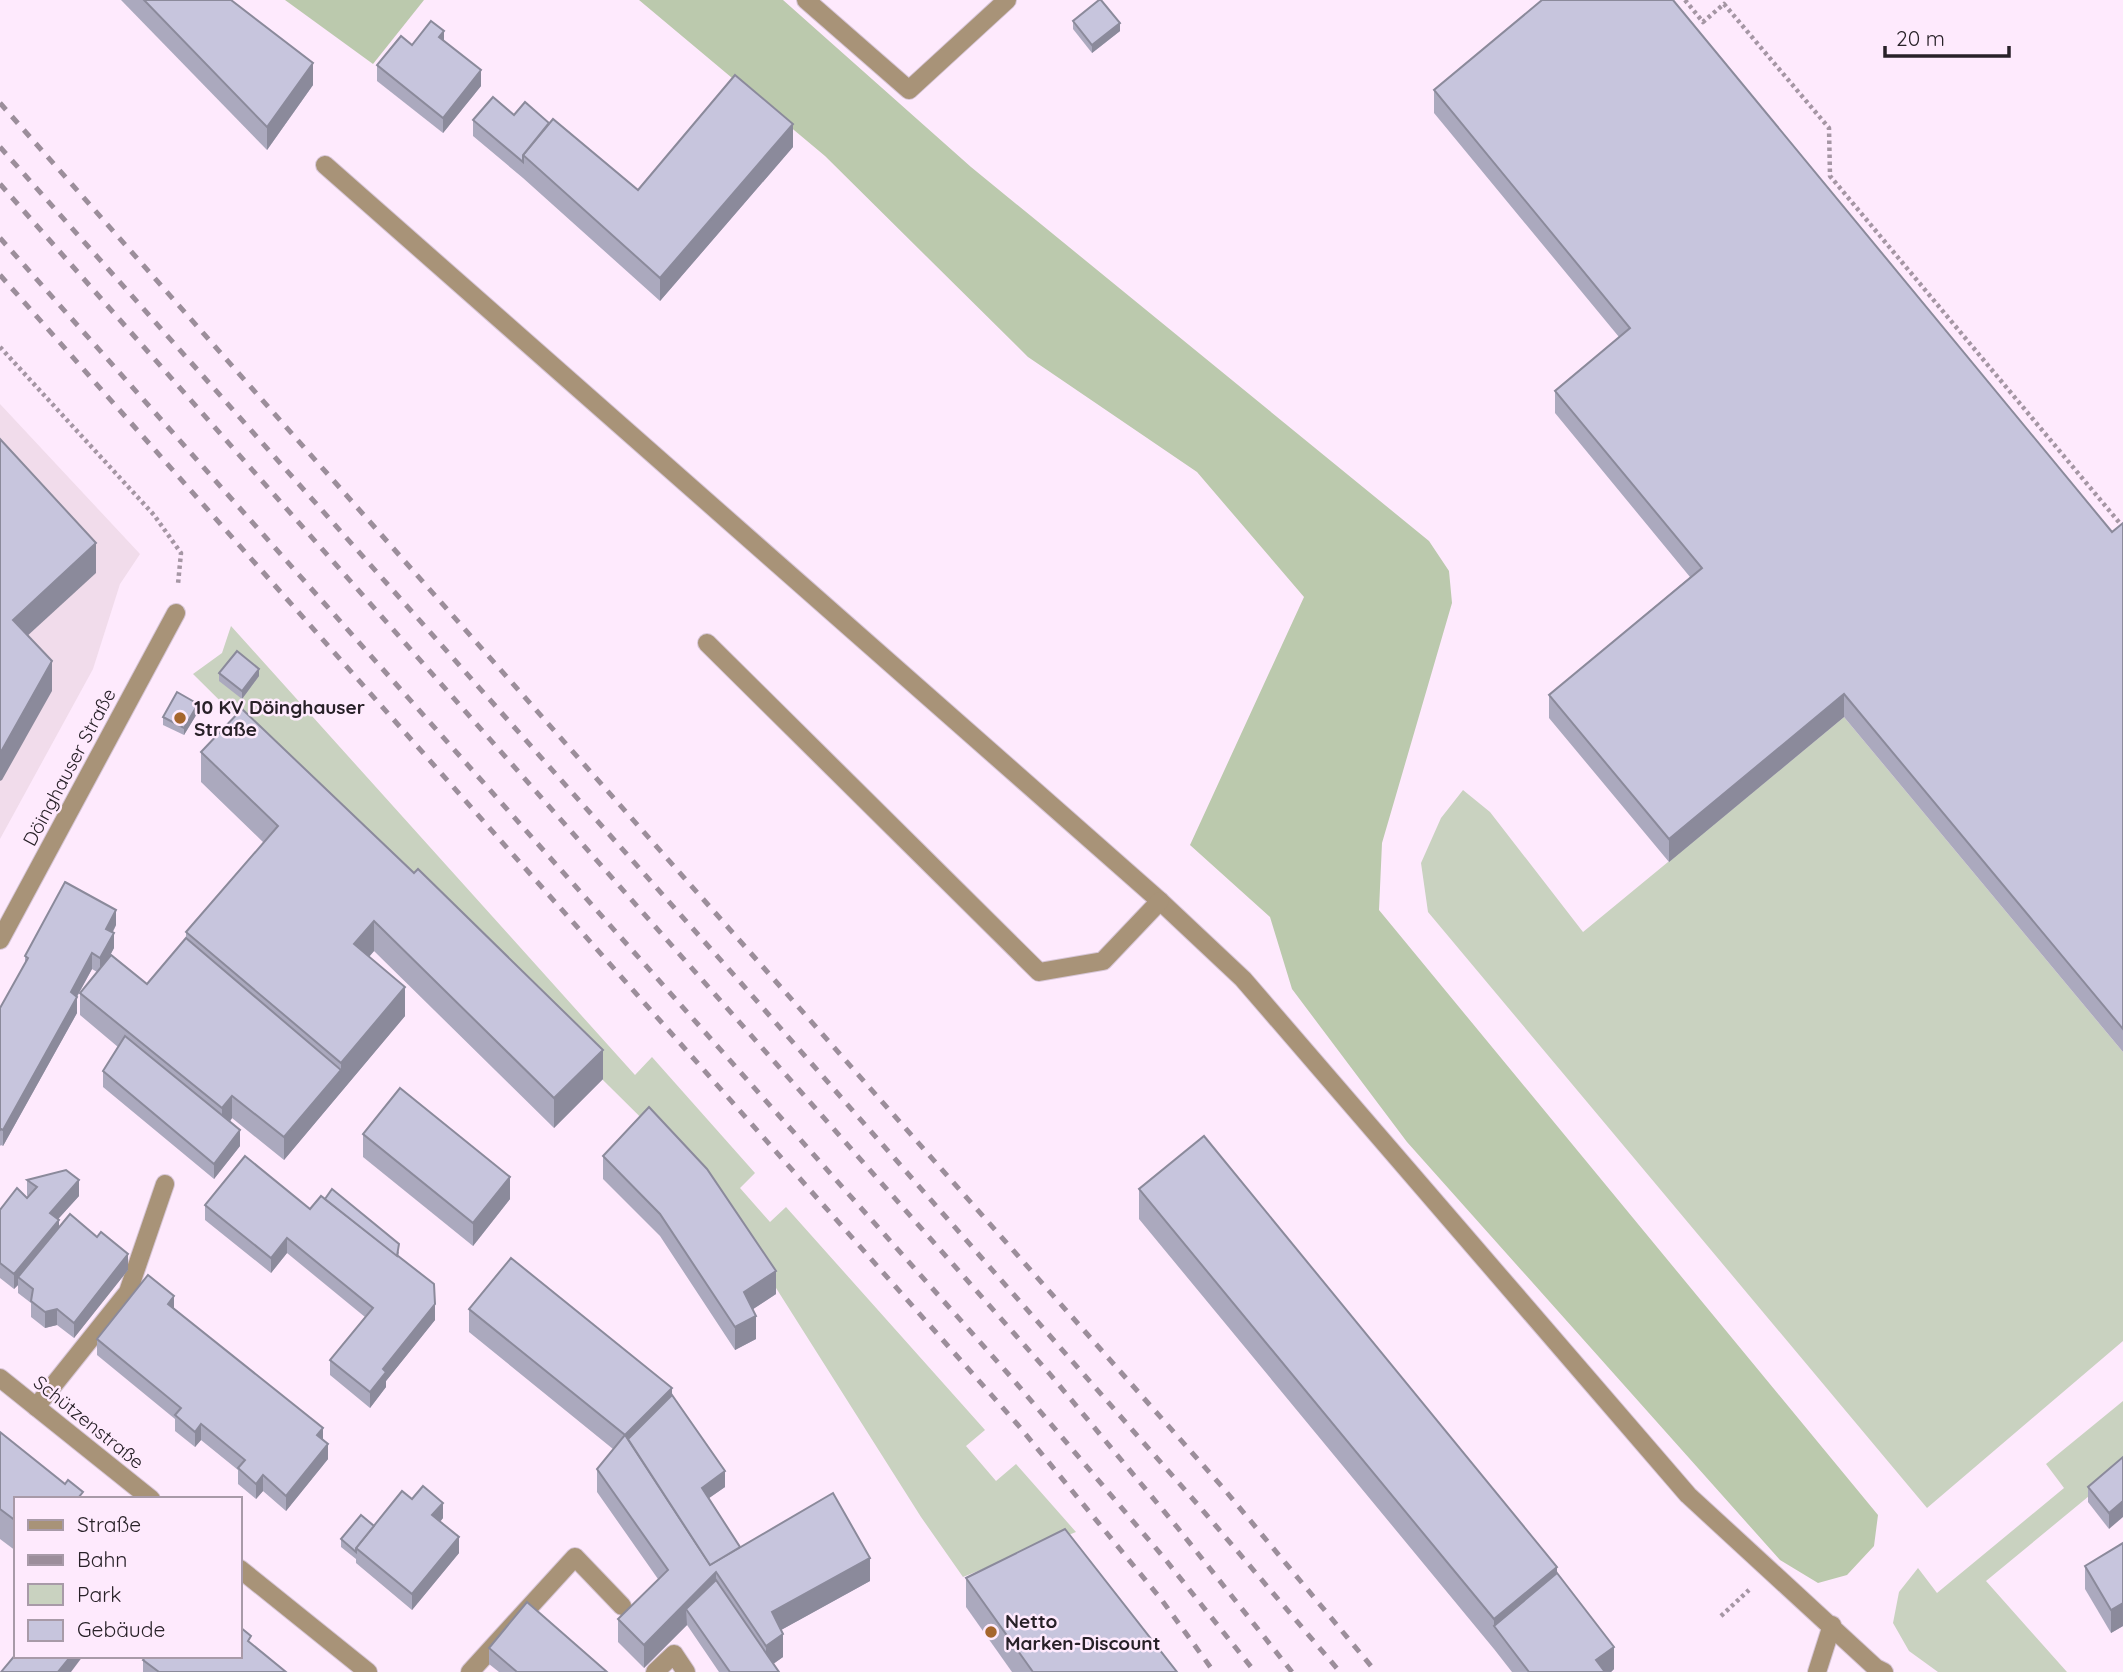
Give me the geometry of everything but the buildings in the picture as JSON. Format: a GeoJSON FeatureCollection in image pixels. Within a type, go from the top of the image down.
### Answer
{"type":"FeatureCollection","features":[{"type":"Feature","properties":{"kind":"street"},"geometry":{"type":"LineString","coordinates":[[806,0],[909,90],[1007,0]]}},
{"type":"Feature","properties":{"kind":"street"},"geometry":{"type":"LineString","coordinates":[[325,165],[1160,901],[1243,979],[1688,1495],[1876,1668],[1884,1672]]}},
{"type":"Feature","properties":{"kind":"street","name":"Döinghauser Straße"},"geometry":{"type":"LineString","coordinates":[[0,940],[176,613]]}},
{"type":"Feature","properties":{"kind":"street"},"geometry":{"type":"LineString","coordinates":[[707,643],[1039,972],[1103,961],[1160,901]]}},
{"type":"Feature","properties":{"kind":"street"},"geometry":{"type":"LineString","coordinates":[[36,1407],[128,1292],[165,1184]]}},
{"type":"Feature","properties":{"kind":"street","name":"Schützenstraße"},"geometry":{"type":"LineString","coordinates":[[0,1378],[148,1497]]}},
{"type":"Feature","properties":{"kind":"street"},"geometry":{"type":"LineString","coordinates":[[470,1672],[575,1557],[622,1606]]}},
{"type":"Feature","properties":{"kind":"street"},"geometry":{"type":"LineString","coordinates":[[242,1571],[368,1672]]}},
{"type":"Feature","properties":{"kind":"street"},"geometry":{"type":"LineString","coordinates":[[1817,1672],[1832,1625]]}},
{"type":"Feature","properties":{"kind":"street"},"geometry":{"type":"LineString","coordinates":[[655,1672],[674,1654],[686,1672]]}},
{"type":"Feature","properties":{"kind":"path"},"geometry":{"type":"LineString","coordinates":[[1685,0],[1703,22],[1724,4],[1829,128],[1830,176],[2123,527]]}},
{"type":"Feature","properties":{"kind":"path"},"geometry":{"type":"LineString","coordinates":[[0,347],[154,515],[181,552],[176,613]]}},
{"type":"Feature","properties":{"kind":"shaded area"},"geometry":{"type":"Polygon","coordinates":[[[0,404],[140,554],[120,584],[93,669],[0,839],[0,404]]]}},
{"type":"Feature","properties":{"kind":"green space"},"geometry":{"type":"Polygon","coordinates":[[[285,0],[424,0],[373,64],[285,0]]]}},
{"type":"Feature","properties":{"kind":"green space"},"geometry":{"type":"Polygon","coordinates":[[[639,0],[783,0],[971,167],[1429,541],[1449,571],[1452,603],[1382,843],[1379,910],[1878,1515],[1874,1546],[1847,1575],[1818,1583],[1780,1560],[1407,1142],[1292,989],[1270,917],[1190,845],[1304,597],[1197,472],[1028,357],[825,156],[639,0]]]}},
{"type":"Feature","properties":{"kind":"green space"},"geometry":{"type":"Polygon","coordinates":[[[231,626],[635,1075],[652,1057],[755,1173],[740,1188],[770,1222],[786,1207],[985,1430],[966,1446],[996,1481],[1016,1464],[1076,1532],[963,1577],[921,1517],[714,1190],[193,674],[222,653],[231,626]]]}},
{"type":"Feature","properties":{"kind":"green space"},"geometry":{"type":"Polygon","coordinates":[[[1844,717],[2123,1052],[2123,1341],[1927,1508],[1428,912],[1421,863],[1441,818],[1463,790],[1490,812],[1583,932],[1844,717]]]}},
{"type":"Feature","properties":{"kind":"green space"},"geometry":{"type":"Polygon","coordinates":[[[2123,1401],[2123,1468],[1986,1581],[2067,1672],[1938,1672],[1909,1651],[1893,1623],[1899,1592],[1918,1568],[1937,1593],[2064,1488],[2046,1464],[2123,1401]]]}},
{"type":"Feature","properties":{"kind":"railway"},"geometry":{"type":"LineString","coordinates":[[0,103],[1224,1489],[1376,1672]]}},
{"type":"Feature","properties":{"kind":"railway"},"geometry":{"type":"LineString","coordinates":[[0,147],[741,983],[1199,1506],[1340,1672]]}},
{"type":"Feature","properties":{"kind":"railway"},"geometry":{"type":"LineString","coordinates":[[0,184],[1049,1373],[1177,1527],[1292,1672]]}},
{"type":"Feature","properties":{"kind":"railway"},"geometry":{"type":"LineString","coordinates":[[0,238],[1011,1377],[1165,1559],[1255,1672]]}},
{"type":"Feature","properties":{"kind":"railway"},"geometry":{"type":"LineString","coordinates":[[0,275],[1018,1425],[1161,1599],[1214,1672]]}},
{"type":"Feature","properties":{"kind":"place","name":"10 KV Döinghauser Straße"},"geometry":{"type":"Point","coordinates":[180,718]}},
{"type":"Feature","properties":{"kind":"place","name":"Netto Marken-Discount"},"geometry":{"type":"Point","coordinates":[991,1632]}}]}
